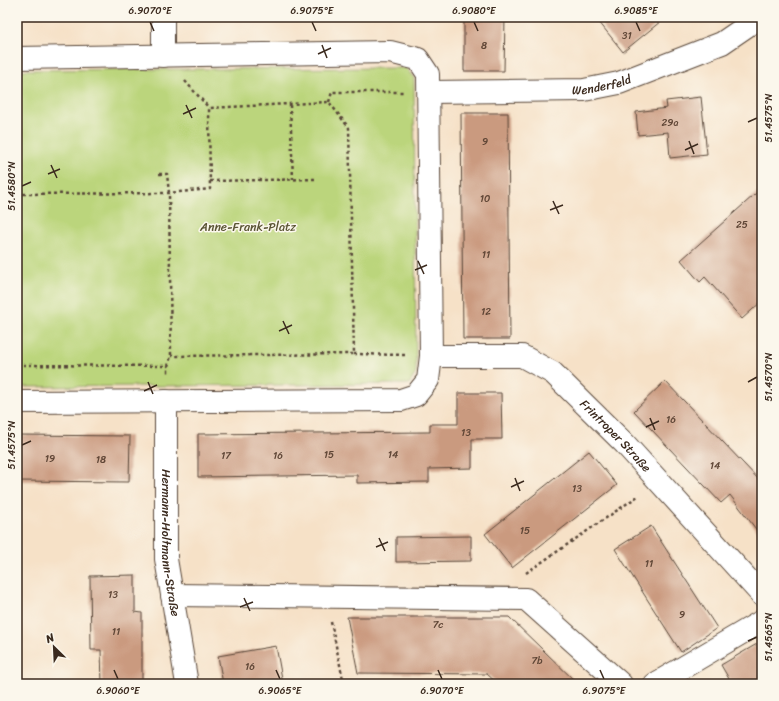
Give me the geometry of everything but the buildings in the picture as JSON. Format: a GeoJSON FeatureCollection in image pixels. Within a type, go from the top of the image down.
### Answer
{"type":"FeatureCollection","features":[{"type":"Feature","properties":{"kind":"street"},"geometry":{"type":"LineString","coordinates":[[163,17],[163,56]]}},
{"type":"Feature","properties":{"kind":"street","name":"Wenderfeld"},"geometry":{"type":"LineString","coordinates":[[429,92],[584,90],[619,83],[722,43],[760,17]]}},
{"type":"Feature","properties":{"kind":"street"},"geometry":{"type":"LineString","coordinates":[[17,58],[390,52],[418,59],[428,74],[429,92],[431,356],[428,380],[416,395],[401,400],[17,402]]}},
{"type":"Feature","properties":{"kind":"street","name":"Frintroper Straße"},"geometry":{"type":"LineString","coordinates":[[431,356],[522,356],[553,373],[625,444],[762,595]]}},
{"type":"Feature","properties":{"kind":"street","name":"Hermann-Holtmann-Straße"},"geometry":{"type":"LineString","coordinates":[[166,401],[166,559],[187,684]]}},
{"type":"Feature","properties":{"kind":"street"},"geometry":{"type":"LineString","coordinates":[[172,595],[326,598],[526,599],[620,684]]}},
{"type":"Feature","properties":{"kind":"street"},"geometry":{"type":"LineString","coordinates":[[655,684],[762,621]]}},
{"type":"Feature","properties":{"kind":"path"},"geometry":{"type":"LineString","coordinates":[[17,194],[169,193],[210,189],[209,108],[184,80],[184,56]]}},
{"type":"Feature","properties":{"kind":"path"},"geometry":{"type":"LineString","coordinates":[[329,102],[332,92],[429,92]]}},
{"type":"Feature","properties":{"kind":"path"},"geometry":{"type":"LineString","coordinates":[[209,108],[329,102]]}},
{"type":"Feature","properties":{"kind":"path"},"geometry":{"type":"LineString","coordinates":[[329,102],[349,128],[354,354]]}},
{"type":"Feature","properties":{"kind":"path"},"geometry":{"type":"LineString","coordinates":[[290,104],[293,179]]}},
{"type":"Feature","properties":{"kind":"path"},"geometry":{"type":"LineString","coordinates":[[159,174],[167,174],[169,193],[171,356],[168,366],[166,401]]}},
{"type":"Feature","properties":{"kind":"path"},"geometry":{"type":"LineString","coordinates":[[210,181],[316,179]]}},
{"type":"Feature","properties":{"kind":"path"},"geometry":{"type":"LineString","coordinates":[[171,356],[354,354],[431,356]]}},
{"type":"Feature","properties":{"kind":"path"},"geometry":{"type":"LineString","coordinates":[[17,365],[168,366]]}},
{"type":"Feature","properties":{"kind":"path"},"geometry":{"type":"LineString","coordinates":[[526,573],[659,481]]}},
{"type":"Feature","properties":{"kind":"path"},"geometry":{"type":"LineString","coordinates":[[326,598],[344,684]]}},
{"type":"Feature","properties":{"kind":"green space","name":"Anne-Frank-Platz"},"geometry":{"type":"Polygon","coordinates":[[[406,68],[414,78],[416,373],[409,384],[17,387],[17,70],[406,68]]]}}]}
